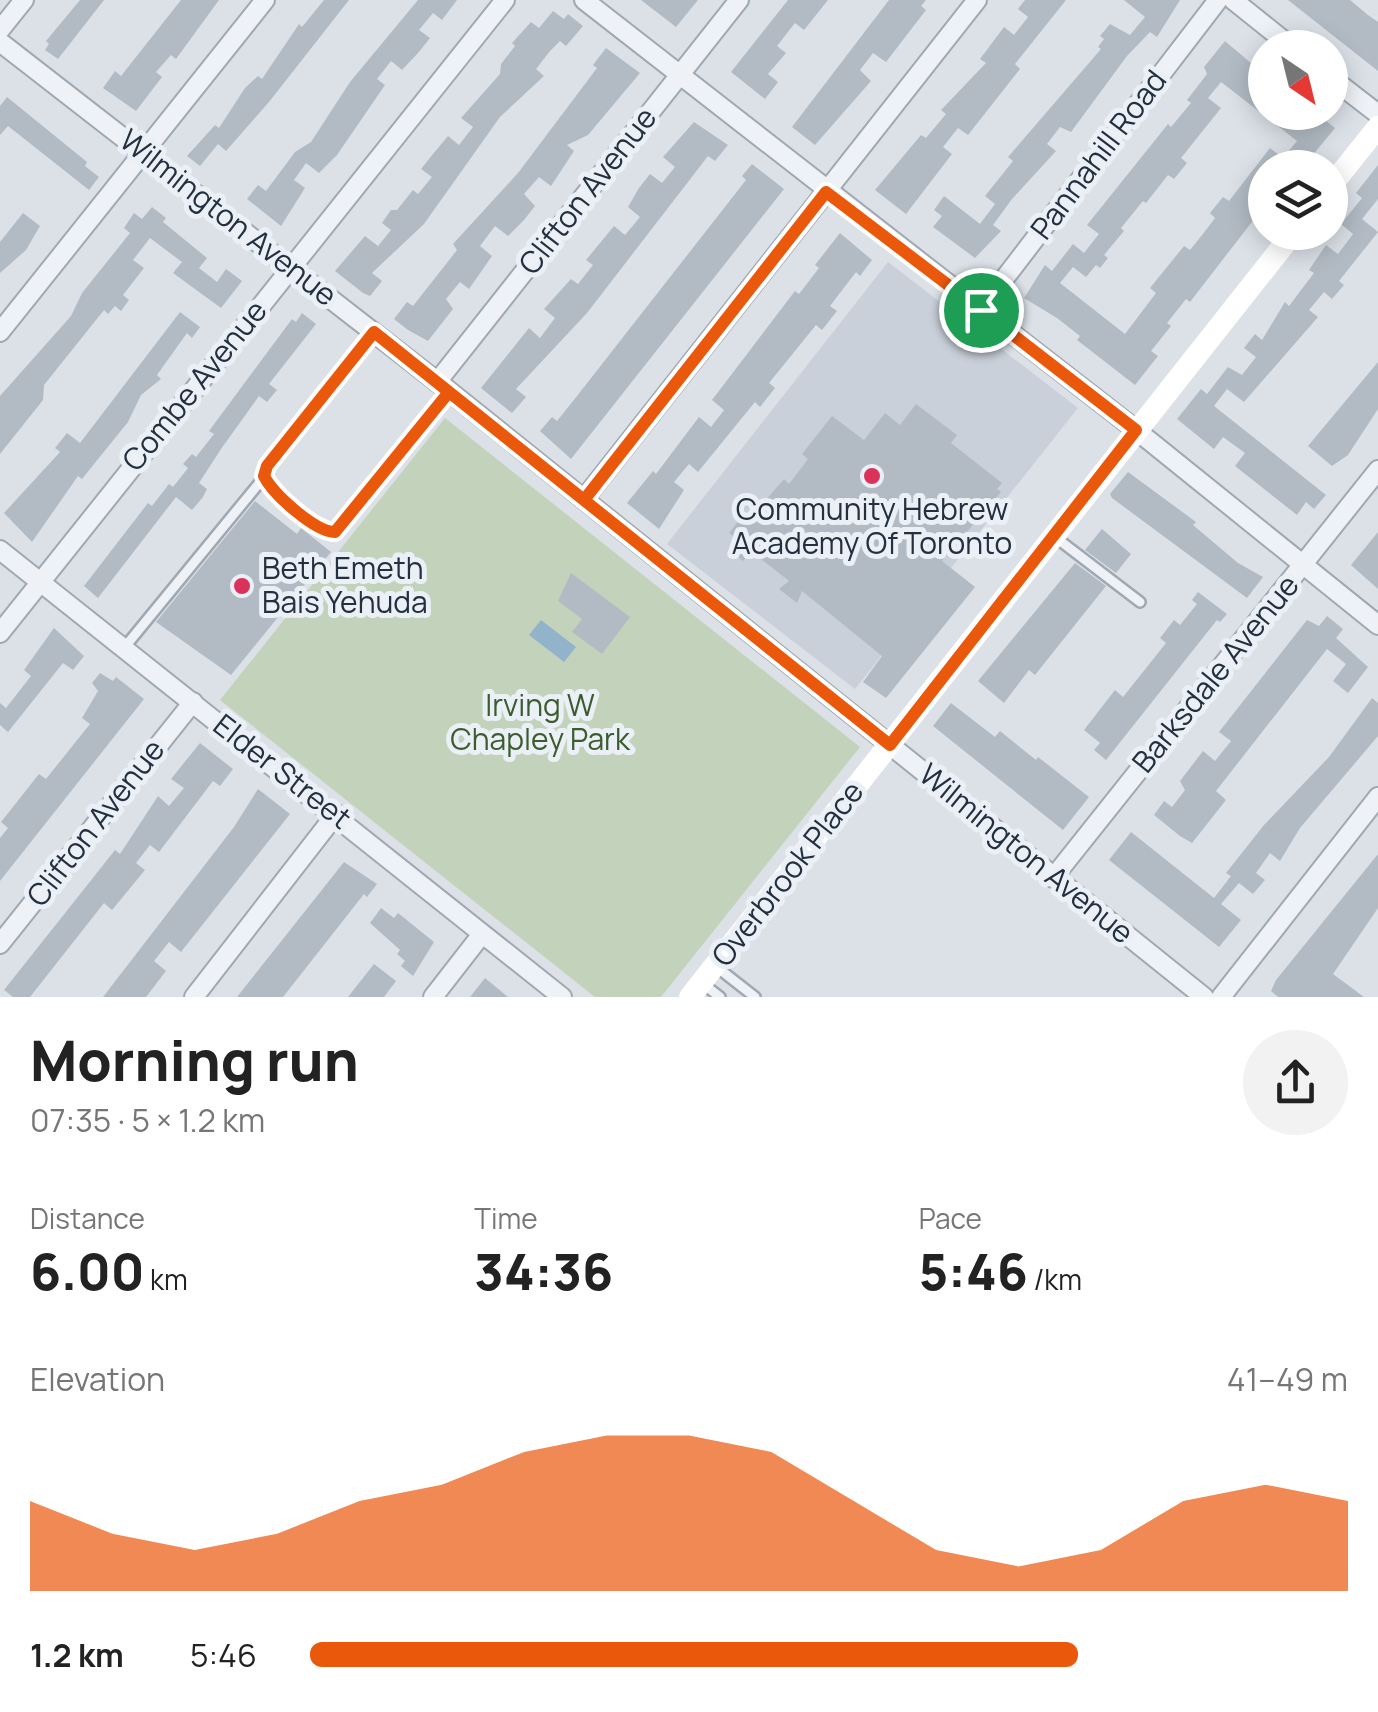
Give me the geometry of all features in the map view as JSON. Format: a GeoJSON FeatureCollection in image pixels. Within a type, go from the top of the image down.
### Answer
{"type":"FeatureCollection","features":[{"type":"Feature","properties":{"kind":"street"},"geometry":{"type":"LineString","coordinates":[[0,30],[24,0]]}},
{"type":"Feature","properties":{"kind":"street"},"geometry":{"type":"LineString","coordinates":[[0,332],[265,0]]}},
{"type":"Feature","properties":{"kind":"street","name":"Combe Avenue"},"geometry":{"type":"LineString","coordinates":[[0,633],[505,0]]}},
{"type":"Feature","properties":{"kind":"street"},"geometry":{"type":"LineString","coordinates":[[584,0],[1136,430],[1378,625]]}},
{"type":"Feature","properties":{"kind":"street","name":"Clifton Avenue"},"geometry":{"type":"LineString","coordinates":[[443,387],[739,0]]}},
{"type":"Feature","properties":{"kind":"street"},"geometry":{"type":"LineString","coordinates":[[584,500],[977,0]]}},
{"type":"Feature","properties":{"kind":"street","name":"Pannahill Road"},"geometry":{"type":"LineString","coordinates":[[981,310],[1218,0]]}},
{"type":"Feature","properties":{"kind":"street"},"geometry":{"type":"LineString","coordinates":[[1233,0],[1270,30]]}},
{"type":"Feature","properties":{"kind":"street","name":"Wilmington Avenue"},"geometry":{"type":"LineString","coordinates":[[0,42],[374,332],[1201,996]]}},
{"type":"Feature","properties":{"kind":"street"},"geometry":{"type":"LineString","coordinates":[[1348,90],[1378,114]]}},
{"type":"Feature","properties":{"kind":"street"},"geometry":{"type":"LineString","coordinates":[[1348,164],[1378,127]]}},
{"type":"Feature","properties":{"kind":"street","name":"Overbrook Place"},"geometry":{"type":"LineString","coordinates":[[707,986],[890,745],[1280,250]]}},
{"type":"Feature","properties":{"kind":"street","name":"Barksdale Avenue"},"geometry":{"type":"LineString","coordinates":[[1053,878],[1378,470]]}},
{"type":"Feature","properties":{"kind":"street","name":"Elder Street"},"geometry":{"type":"LineString","coordinates":[[0,550],[562,997]]}},
{"type":"Feature","properties":{"kind":"street","name":"Clifton Avenue"},"geometry":{"type":"LineString","coordinates":[[0,944],[193,702]]}},
{"type":"Feature","properties":{"kind":"street"},"geometry":{"type":"LineString","coordinates":[[1220,997],[1378,797]]}},
{"type":"Feature","properties":{"kind":"street"},"geometry":{"type":"LineString","coordinates":[[194,997],[336,814]]}},
{"type":"Feature","properties":{"kind":"street"},"geometry":{"type":"LineString","coordinates":[[433,997],[482,934]]}},
{"type":"Feature","properties":{"kind":"lane"},"geometry":{"type":"LineString","coordinates":[[124,648],[264,476],[267,466],[374,332]]}},
{"type":"Feature","properties":{"kind":"lane"},"geometry":{"type":"LineString","coordinates":[[264,476],[306,516],[327,532],[335,532],[443,387]]}},
{"type":"Feature","properties":{"kind":"lane"},"geometry":{"type":"LineString","coordinates":[[1053,536],[1140,602]]}},
{"type":"Feature","properties":{"kind":"lane"},"geometry":{"type":"LineString","coordinates":[[707,986],[755,997]]}},
{"type":"Feature","properties":{"kind":"shaded area","name":"Community Hebrew Academy Of Toronto"},"geometry":{"type":"Polygon","coordinates":[[[888,262],[1078,408],[855,689],[667,544],[888,262]]]}},
{"type":"Feature","properties":{"kind":"green space","name":"Irving W Chapley Park"},"geometry":{"type":"Polygon","coordinates":[[[445,418],[860,747],[661,997],[595,997],[220,700],[445,418]]]}},
{"type":"Feature","properties":{"kind":"water"},"geometry":{"type":"Polygon","coordinates":[[[541,620],[576,647],[564,662],[529,635],[541,620]]]}},
{"type":"Feature","properties":{"kind":"building"},"geometry":{"type":"Polygon","coordinates":[[[80,0],[104,0],[58,59],[45,50],[49,44],[46,41],[80,0]]]}},
{"type":"Feature","properties":{"kind":"building"},"geometry":{"type":"Polygon","coordinates":[[[181,0],[219,0],[176,59],[171,55],[156,72],[162,77],[136,111],[103,88],[115,71],[121,76],[181,0]]]}},
{"type":"Feature","properties":{"kind":"building"},"geometry":{"type":"Polygon","coordinates":[[[324,0],[349,0],[226,151],[218,144],[200,166],[187,156],[215,125],[219,128],[245,88],[258,76],[262,79],[299,24],[302,27],[324,0]]]}},
{"type":"Feature","properties":{"kind":"building"},"geometry":{"type":"Polygon","coordinates":[[[418,0],[457,0],[442,20],[433,13],[419,30],[430,38],[402,70],[391,61],[377,79],[385,85],[337,155],[319,173],[306,163],[294,180],[305,188],[281,226],[247,199],[258,185],[266,191],[295,152],[311,142],[350,82],[418,0]]]}},
{"type":"Feature","properties":{"kind":"building"},"geometry":{"type":"Polygon","coordinates":[[[641,0],[698,0],[676,27],[641,0]]]}},
{"type":"Feature","properties":{"kind":"building"},"geometry":{"type":"Polygon","coordinates":[[[788,0],[828,0],[804,30],[795,23],[777,46],[786,53],[768,74],[778,82],[765,99],[731,72],[788,0]]]}},
{"type":"Feature","properties":{"kind":"building"},"geometry":{"type":"Polygon","coordinates":[[[889,0],[926,0],[921,6],[926,10],[886,62],[873,53],[860,70],[871,81],[815,145],[792,127],[889,0]]]}},
{"type":"Feature","properties":{"kind":"building"},"geometry":{"type":"Polygon","coordinates":[[[1025,0],[1066,0],[1015,64],[1020,69],[968,135],[958,128],[943,147],[952,154],[906,214],[875,190],[921,135],[926,138],[946,114],[941,110],[986,63],[980,59],[1004,27],[1014,35],[1028,17],[1018,9],[1025,0]]]}},
{"type":"Feature","properties":{"kind":"building"},"geometry":{"type":"Polygon","coordinates":[[[1124,0],[1180,0],[1157,37],[1150,32],[1127,56],[1071,132],[1060,127],[1047,144],[1056,151],[1012,199],[993,225],[1001,231],[975,258],[933,227],[942,216],[934,210],[944,196],[980,224],[995,204],[985,196],[1013,161],[1008,157],[1101,49],[1098,47],[1104,39],[1100,36],[1110,24],[1130,35],[1145,17],[1124,0]]]}},
{"type":"Feature","properties":{"kind":"building"},"geometry":{"type":"Polygon","coordinates":[[[1288,0],[1350,0],[1378,22],[1378,71],[1348,47],[1348,30],[1326,30],[1288,0]]]}},
{"type":"Feature","properties":{"kind":"building"},"geometry":{"type":"Polygon","coordinates":[[[553,11],[564,19],[568,14],[583,26],[566,46],[560,41],[550,51],[536,69],[544,76],[500,117],[424,224],[372,273],[382,281],[370,296],[363,293],[335,271],[365,236],[378,246],[391,230],[382,223],[391,210],[397,210],[413,190],[418,194],[432,177],[421,169],[448,136],[459,145],[473,127],[461,118],[500,74],[501,64],[515,46],[512,43],[531,22],[539,28],[553,11]]]}},
{"type":"Feature","properties":{"kind":"building"},"geometry":{"type":"Polygon","coordinates":[[[1225,41],[1248,61],[1248,103],[1221,82],[1208,98],[1221,108],[1181,158],[1187,163],[1174,179],[1168,175],[1146,203],[1143,201],[1121,228],[1124,231],[1104,255],[1108,258],[1100,268],[1096,265],[1086,277],[1073,267],[1060,283],[1125,334],[1156,293],[1150,288],[1184,246],[1190,250],[1215,218],[1210,213],[1223,197],[1229,201],[1248,176],[1248,227],[1190,302],[1186,299],[1167,323],[1171,326],[1151,351],[1158,356],[1135,385],[1077,340],[1080,336],[1024,298],[1045,265],[1052,271],[1073,244],[1084,253],[1099,234],[1087,225],[1168,124],[1171,127],[1191,103],[1187,100],[1207,74],[1204,67],[1225,41]]]}},
{"type":"Feature","properties":{"kind":"building"},"geometry":{"type":"Polygon","coordinates":[[[606,48],[640,73],[588,135],[567,145],[574,151],[551,186],[539,177],[524,194],[535,206],[524,220],[508,236],[495,226],[480,246],[492,256],[469,289],[460,282],[446,299],[453,309],[428,341],[408,330],[394,319],[407,302],[413,306],[457,250],[453,244],[518,173],[597,68],[593,65],[606,48]]]}},
{"type":"Feature","properties":{"kind":"building"},"geometry":{"type":"Polygon","coordinates":[[[7,97],[87,162],[85,166],[99,177],[89,190],[8,126],[0,135],[0,106],[7,97]]]}},
{"type":"Feature","properties":{"kind":"building"},"geometry":{"type":"Polygon","coordinates":[[[694,122],[728,145],[715,161],[708,156],[587,313],[516,389],[526,397],[512,413],[481,388],[529,328],[540,338],[555,318],[544,309],[571,279],[578,284],[593,265],[586,260],[614,226],[625,235],[640,217],[628,207],[650,174],[662,183],[675,167],[663,157],[694,122]]]}},
{"type":"Feature","properties":{"kind":"building"},"geometry":{"type":"Polygon","coordinates":[[[1283,130],[1333,130],[1317,150],[1290,150],[1297,141],[1283,130]]]}},
{"type":"Feature","properties":{"kind":"building"},"geometry":{"type":"Polygon","coordinates":[[[752,164],[784,189],[571,459],[540,431],[552,417],[557,421],[577,396],[746,180],[742,176],[752,164]]]}},
{"type":"Feature","properties":{"kind":"building"},"geometry":{"type":"Polygon","coordinates":[[[1378,165],[1378,199],[1362,219],[1378,232],[1339,281],[1344,285],[1332,299],[1324,292],[1309,310],[1318,317],[1244,402],[1227,389],[1214,406],[1326,495],[1314,509],[1306,502],[1297,515],[1235,466],[1245,453],[1223,437],[1214,449],[1177,419],[1201,389],[1207,394],[1228,367],[1242,375],[1256,357],[1244,348],[1255,334],[1262,340],[1285,302],[1289,306],[1314,273],[1309,270],[1323,250],[1338,254],[1348,250],[1353,234],[1348,230],[1348,215],[1362,198],[1356,193],[1378,165]]]}},
{"type":"Feature","properties":{"kind":"building"},"geometry":{"type":"Polygon","coordinates":[[[152,207],[166,218],[163,222],[207,258],[199,268],[217,282],[226,269],[242,281],[221,308],[173,273],[182,262],[150,238],[133,260],[144,268],[123,295],[129,300],[121,311],[115,306],[108,314],[104,310],[44,385],[43,400],[0,454],[0,396],[71,316],[82,293],[130,233],[124,228],[134,213],[142,219],[152,207]]]}},
{"type":"Feature","properties":{"kind":"building"},"geometry":{"type":"Polygon","coordinates":[[[23,213],[40,226],[26,250],[0,273],[0,242],[23,213]]]}},
{"type":"Feature","properties":{"kind":"building"},"geometry":{"type":"Polygon","coordinates":[[[840,233],[872,260],[860,276],[856,272],[830,306],[837,311],[822,330],[816,325],[769,383],[775,388],[760,407],[755,402],[698,472],[689,464],[674,482],[684,490],[659,529],[627,503],[653,471],[656,474],[699,417],[711,427],[724,410],[712,400],[795,291],[799,294],[819,268],[815,265],[840,233]]]}},
{"type":"Feature","properties":{"kind":"building"},"geometry":{"type":"Polygon","coordinates":[[[180,312],[200,327],[192,338],[187,333],[157,375],[161,379],[141,395],[128,422],[82,479],[78,476],[32,542],[4,513],[60,452],[55,448],[67,433],[80,443],[180,312]]]}},
{"type":"Feature","properties":{"kind":"building"},"geometry":{"type":"Polygon","coordinates":[[[302,313],[316,324],[269,384],[277,390],[267,402],[259,396],[221,449],[199,483],[207,489],[203,497],[192,510],[176,497],[98,598],[84,586],[148,503],[152,506],[169,484],[173,487],[188,468],[183,464],[192,454],[196,457],[214,434],[209,431],[292,319],[296,322],[302,313]]]}},
{"type":"Feature","properties":{"kind":"building"},"geometry":{"type":"Polygon","coordinates":[[[1378,362],[1378,409],[1348,455],[1332,466],[1308,446],[1378,362]]]}},
{"type":"Feature","properties":{"kind":"building"},"geometry":{"type":"Polygon","coordinates":[[[916,404],[957,435],[951,443],[1002,483],[997,489],[1001,492],[942,561],[975,587],[886,698],[863,682],[882,656],[802,591],[797,603],[779,589],[789,581],[751,551],[743,561],[730,551],[738,540],[729,533],[744,514],[750,518],[784,479],[789,484],[808,459],[802,454],[832,416],[864,440],[885,413],[900,425],[916,404]]]}},
{"type":"Feature","properties":{"kind":"building"},"geometry":{"type":"Polygon","coordinates":[[[1128,472],[1196,522],[1193,525],[1238,563],[1263,577],[1247,598],[1112,498],[1110,494],[1128,472]]]}},
{"type":"Feature","properties":{"kind":"building","name":"Beth Emeth Bais Yehuda"},"geometry":{"type":"Polygon","coordinates":[[[255,501],[297,534],[301,528],[331,552],[231,675],[156,622],[255,501]]]}},
{"type":"Feature","properties":{"kind":"building"},"geometry":{"type":"Polygon","coordinates":[[[1102,529],[1131,554],[1116,573],[1085,550],[1102,529]]]}},
{"type":"Feature","properties":{"kind":"building"},"geometry":{"type":"Polygon","coordinates":[[[1378,532],[1378,589],[1351,565],[1378,532]]]}},
{"type":"Feature","properties":{"kind":"building"},"geometry":{"type":"Polygon","coordinates":[[[1075,563],[1106,586],[1035,675],[1029,670],[1004,703],[978,681],[1075,563]]]}},
{"type":"Feature","properties":{"kind":"building"},"geometry":{"type":"Polygon","coordinates":[[[571,573],[630,617],[602,654],[572,632],[582,619],[558,601],[571,573]]]}},
{"type":"Feature","properties":{"kind":"building"},"geometry":{"type":"Polygon","coordinates":[[[1198,592],[1227,614],[1220,622],[1217,620],[1106,760],[1094,750],[1100,743],[1084,730],[1115,690],[1123,697],[1166,643],[1160,638],[1174,620],[1180,625],[1197,604],[1192,600],[1198,592]]]}},
{"type":"Feature","properties":{"kind":"building"},"geometry":{"type":"Polygon","coordinates":[[[1327,616],[1343,629],[1336,638],[1368,667],[1348,693],[1333,681],[1346,664],[1327,649],[1216,791],[1226,800],[1192,843],[1180,836],[1154,815],[1164,801],[1172,807],[1185,790],[1180,781],[1203,751],[1215,761],[1231,741],[1219,732],[1307,620],[1319,626],[1327,616]]]}},
{"type":"Feature","properties":{"kind":"building"},"geometry":{"type":"Polygon","coordinates":[[[54,628],[84,656],[73,670],[63,663],[8,732],[0,725],[0,703],[6,708],[31,676],[24,670],[54,628]]]}},
{"type":"Feature","properties":{"kind":"building"},"geometry":{"type":"Polygon","coordinates":[[[100,673],[113,681],[116,677],[144,699],[0,881],[0,838],[8,828],[1,822],[39,774],[46,779],[90,724],[82,718],[98,691],[92,683],[100,673]]]}},
{"type":"Feature","properties":{"kind":"building"},"geometry":{"type":"Polygon","coordinates":[[[1372,698],[1378,703],[1378,736],[1300,828],[1280,861],[1270,853],[1256,873],[1265,880],[1253,894],[1239,883],[1221,904],[1241,920],[1219,947],[1109,860],[1131,832],[1214,898],[1231,876],[1226,873],[1264,825],[1329,757],[1372,698]]]}},
{"type":"Feature","properties":{"kind":"building"},"geometry":{"type":"Polygon","coordinates":[[[951,703],[995,737],[1000,731],[1089,797],[1063,830],[933,726],[951,703]]]}},
{"type":"Feature","properties":{"kind":"building"},"geometry":{"type":"Polygon","coordinates":[[[200,743],[233,769],[220,786],[213,781],[159,852],[150,845],[136,863],[145,870],[112,910],[104,903],[30,997],[13,997],[4,990],[115,850],[120,854],[158,796],[169,806],[184,788],[171,779],[200,743]]]}},
{"type":"Feature","properties":{"kind":"building"},"geometry":{"type":"Polygon","coordinates":[[[258,789],[290,814],[181,952],[169,942],[154,961],[166,971],[146,997],[103,997],[234,827],[258,789]]]}},
{"type":"Feature","properties":{"kind":"building"},"geometry":{"type":"Polygon","coordinates":[[[1378,854],[1378,908],[1333,974],[1364,997],[1278,997],[1271,991],[1276,980],[1378,854]]]}},
{"type":"Feature","properties":{"kind":"building"},"geometry":{"type":"Polygon","coordinates":[[[344,862],[377,884],[367,897],[364,894],[283,997],[237,997],[344,862]]]}},
{"type":"Feature","properties":{"kind":"building"},"geometry":{"type":"Polygon","coordinates":[[[381,908],[394,918],[398,913],[434,942],[413,976],[401,966],[405,961],[397,954],[400,950],[370,923],[381,908]]]}},
{"type":"Feature","properties":{"kind":"building"},"geometry":{"type":"Polygon","coordinates":[[[374,964],[396,981],[384,997],[348,997],[374,964]]]}},
{"type":"Feature","properties":{"kind":"building"},"geometry":{"type":"Polygon","coordinates":[[[485,978],[508,997],[470,997],[485,978]]]}},
{"type":"Feature","properties":{"kind":"place","name":"Community Hebrew Academy Of Toronto"},"geometry":{"type":"Point","coordinates":[872,476]}},
{"type":"Feature","properties":{"kind":"place","name":"Beth Emeth Bais Yehuda"},"geometry":{"type":"Point","coordinates":[242,586]}},
{"type":"Feature","properties":{"kind":"route"},"geometry":{"type":"LineString","coordinates":[[981,310],[826,192],[584,500],[449,392],[374,332],[267,466],[264,476],[306,516],[327,532],[335,532],[449,392],[890,745],[1136,430],[981,310]]}}]}
